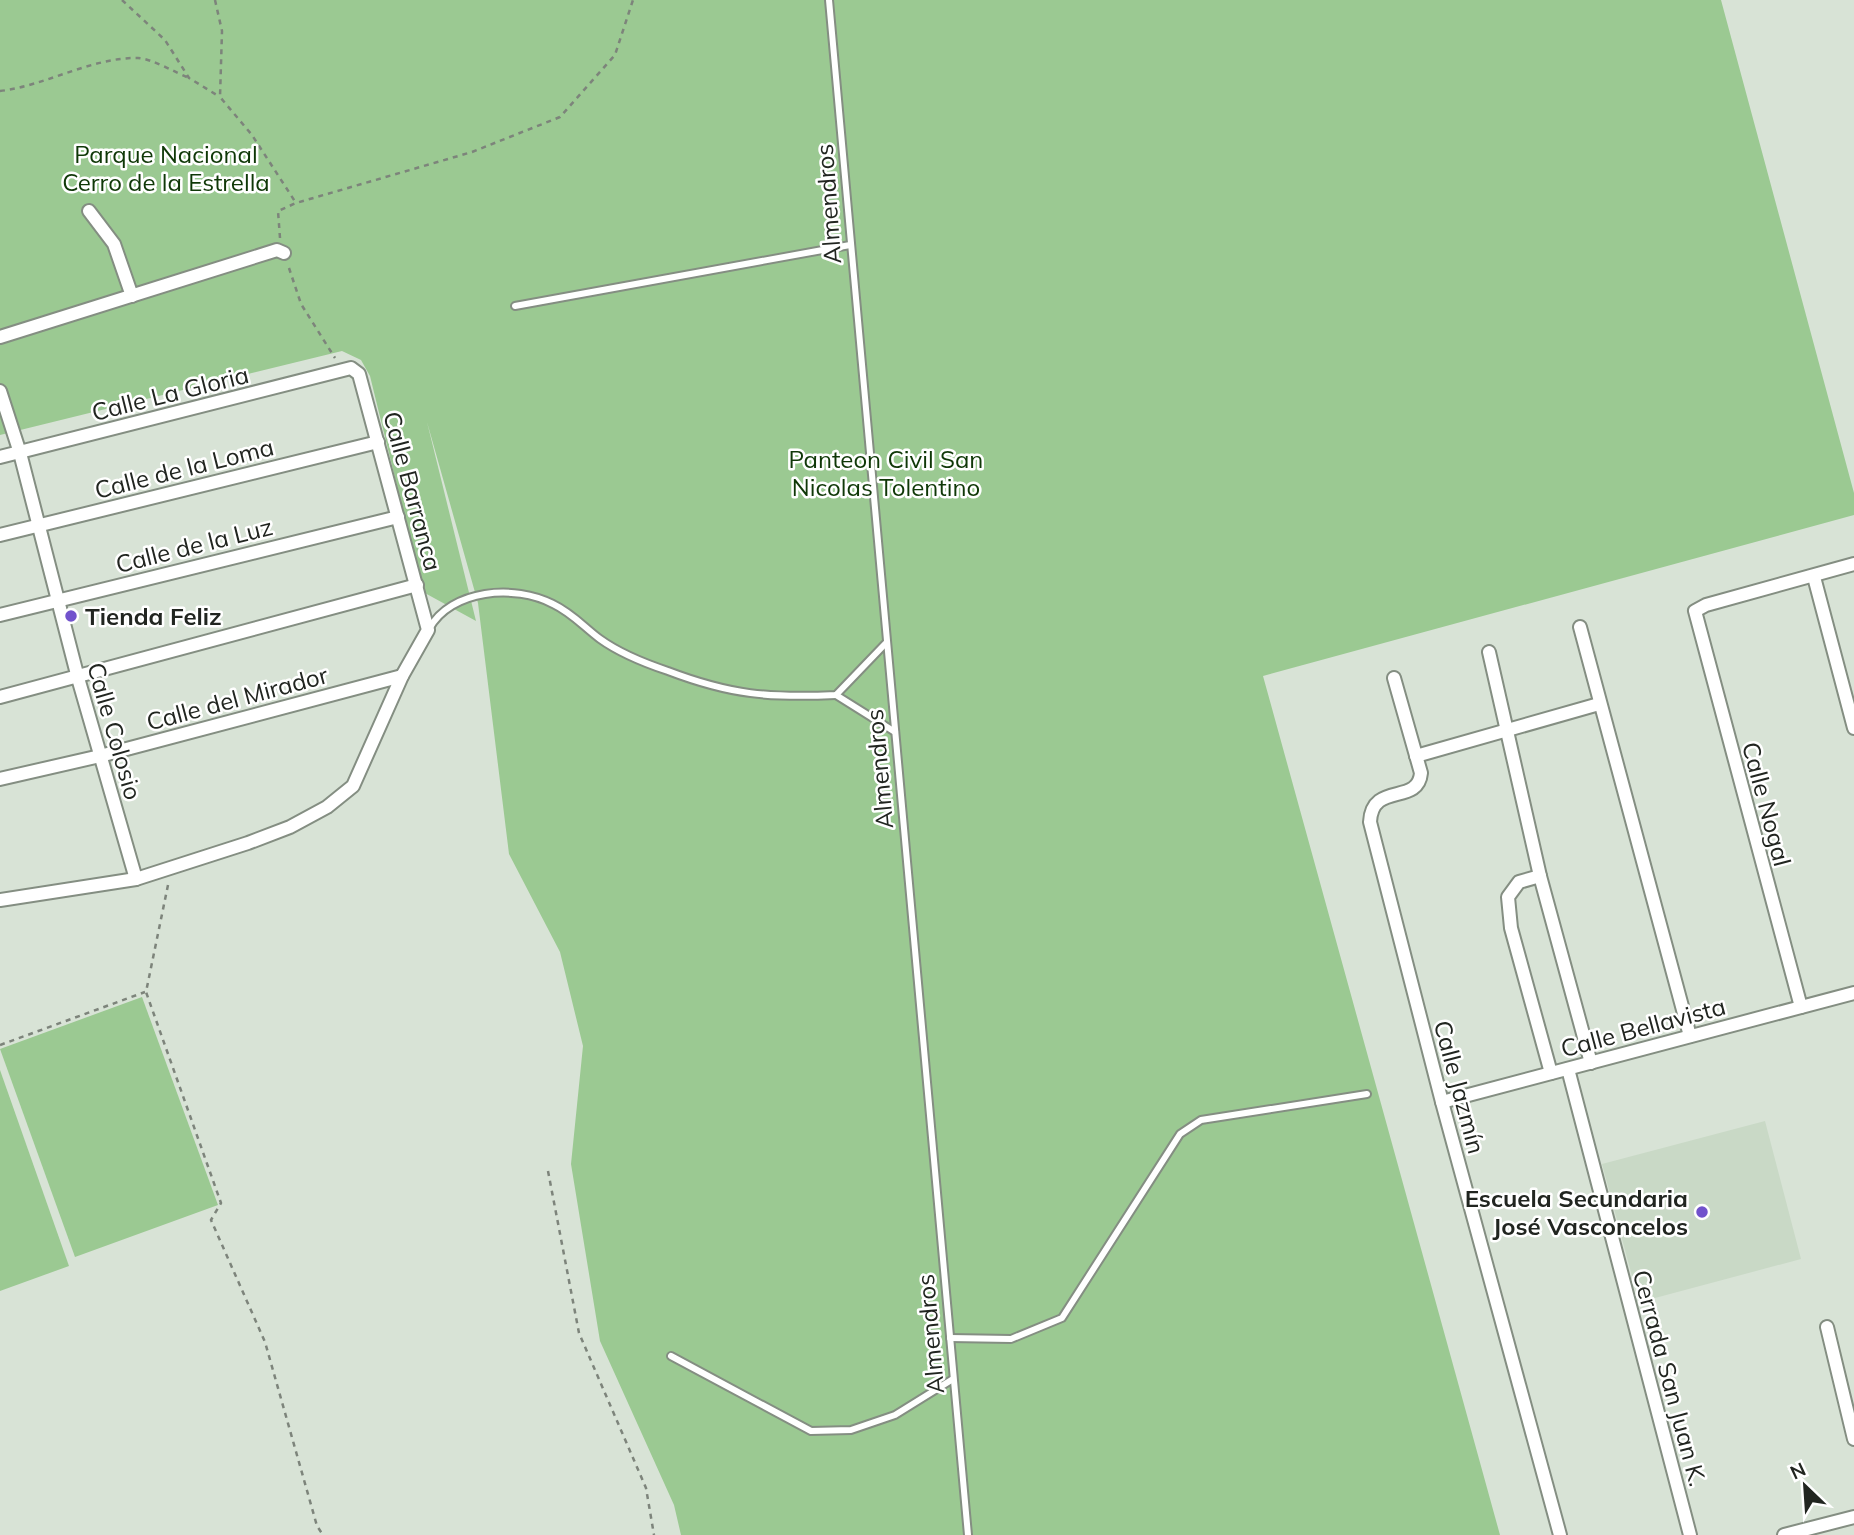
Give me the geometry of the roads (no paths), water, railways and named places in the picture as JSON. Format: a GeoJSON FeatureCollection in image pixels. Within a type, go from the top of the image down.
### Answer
{"type":"FeatureCollection","features":[{"type":"Feature","properties":{"kind":"street"},"geometry":{"type":"LineString","coordinates":[[89,211],[114,244],[132,296]]}},
{"type":"Feature","properties":{"kind":"street"},"geometry":{"type":"LineString","coordinates":[[0,337],[277,250],[284,253]]}},
{"type":"Feature","properties":{"kind":"street","name":"Calle Barranca"},"geometry":{"type":"LineString","coordinates":[[350,368],[359,374],[428,630]]}},
{"type":"Feature","properties":{"kind":"street","name":"Calle La Gloria"},"geometry":{"type":"LineString","coordinates":[[0,457],[350,368]]}},
{"type":"Feature","properties":{"kind":"street","name":"Calle Colosio"},"geometry":{"type":"LineString","coordinates":[[0,391],[20,453],[57,601],[136,879]]}},
{"type":"Feature","properties":{"kind":"street","name":"Calle de la Loma"},"geometry":{"type":"LineString","coordinates":[[0,535],[378,442]]}},
{"type":"Feature","properties":{"kind":"street","name":"Calle de la Luz"},"geometry":{"type":"LineString","coordinates":[[0,615],[398,517]]}},
{"type":"Feature","properties":{"kind":"street"},"geometry":{"type":"LineString","coordinates":[[1854,564],[1814,577],[1854,728]]}},
{"type":"Feature","properties":{"kind":"street","name":"Calle Nogal"},"geometry":{"type":"LineString","coordinates":[[1801,1007],[1695,611],[1706,605],[1814,577]]}},
{"type":"Feature","properties":{"kind":"street"},"geometry":{"type":"LineString","coordinates":[[0,697],[417,585]]}},
{"type":"Feature","properties":{"kind":"street"},"geometry":{"type":"LineString","coordinates":[[1580,627],[1690,1037]]}},
{"type":"Feature","properties":{"kind":"street"},"geometry":{"type":"LineString","coordinates":[[0,900],[136,879],[289,828],[327,807],[353,786],[402,676],[428,630]]}},
{"type":"Feature","properties":{"kind":"street"},"geometry":{"type":"LineString","coordinates":[[1489,652],[1540,876],[1591,1063]]}},
{"type":"Feature","properties":{"kind":"street","name":"Calle del Mirador"},"geometry":{"type":"LineString","coordinates":[[0,779],[100,756],[402,676]]}},
{"type":"Feature","properties":{"kind":"street","name":"Calle Jazmín"},"geometry":{"type":"LineString","coordinates":[[1394,678],[1421,773],[1420,783],[1415,788],[1378,799],[1370,809],[1370,822],[1442,1102],[1560,1535]]}},
{"type":"Feature","properties":{"kind":"street"},"geometry":{"type":"LineString","coordinates":[[1416,756],[1599,704]]}},
{"type":"Feature","properties":{"kind":"street"},"geometry":{"type":"LineString","coordinates":[[1540,876],[1519,882],[1508,897],[1511,928],[1551,1073]]}},
{"type":"Feature","properties":{"kind":"street","name":"Calle Bellavista"},"geometry":{"type":"LineString","coordinates":[[1442,1102],[1854,993]]}},
{"type":"Feature","properties":{"kind":"street","name":"Cerrada San Juan K."},"geometry":{"type":"LineString","coordinates":[[1568,1069],[1690,1535]]}},
{"type":"Feature","properties":{"kind":"street"},"geometry":{"type":"LineString","coordinates":[[1827,1326],[1854,1439]]}},
{"type":"Feature","properties":{"kind":"street"},"geometry":{"type":"LineString","coordinates":[[1784,1535],[1854,1517]]}},
{"type":"Feature","properties":{"kind":"lane","name":"Almendros"},"geometry":{"type":"LineString","coordinates":[[829,0],[841,104],[850,245],[885,644],[968,1535]]}},
{"type":"Feature","properties":{"kind":"lane"},"geometry":{"type":"LineString","coordinates":[[515,306],[850,245]]}},
{"type":"Feature","properties":{"kind":"lane"},"geometry":{"type":"LineString","coordinates":[[428,630],[437,614],[471,596],[510,593],[550,602],[575,616],[602,640],[666,671],[738,694],[785,697],[836,695],[895,732]]}},
{"type":"Feature","properties":{"kind":"lane"},"geometry":{"type":"LineString","coordinates":[[836,695],[885,644]]}},
{"type":"Feature","properties":{"kind":"lane"},"geometry":{"type":"LineString","coordinates":[[950,1338],[1011,1339],[1062,1318],[1180,1134],[1201,1120],[1367,1094]]}},
{"type":"Feature","properties":{"kind":"lane"},"geometry":{"type":"LineString","coordinates":[[671,1356],[811,1431],[851,1430],[895,1415],[953,1378]]}},
{"type":"Feature","properties":{"kind":"place","name":"Tienda Feliz"},"geometry":{"type":"Point","coordinates":[71,616]}},
{"type":"Feature","properties":{"kind":"place","name":"Escuela Secundaria José Vasconcelos"},"geometry":{"type":"Point","coordinates":[1702,1212]}},
{"type":"Feature","properties":{"kind":"park label","name":"Parque Nacional Cerro de la Estrella"},"geometry":{"type":"Point","coordinates":[166,168]}},
{"type":"Feature","properties":{"kind":"park label","name":"Panteon Civil San Nicolas Tolentino"},"geometry":{"type":"Point","coordinates":[886,473]}}]}
